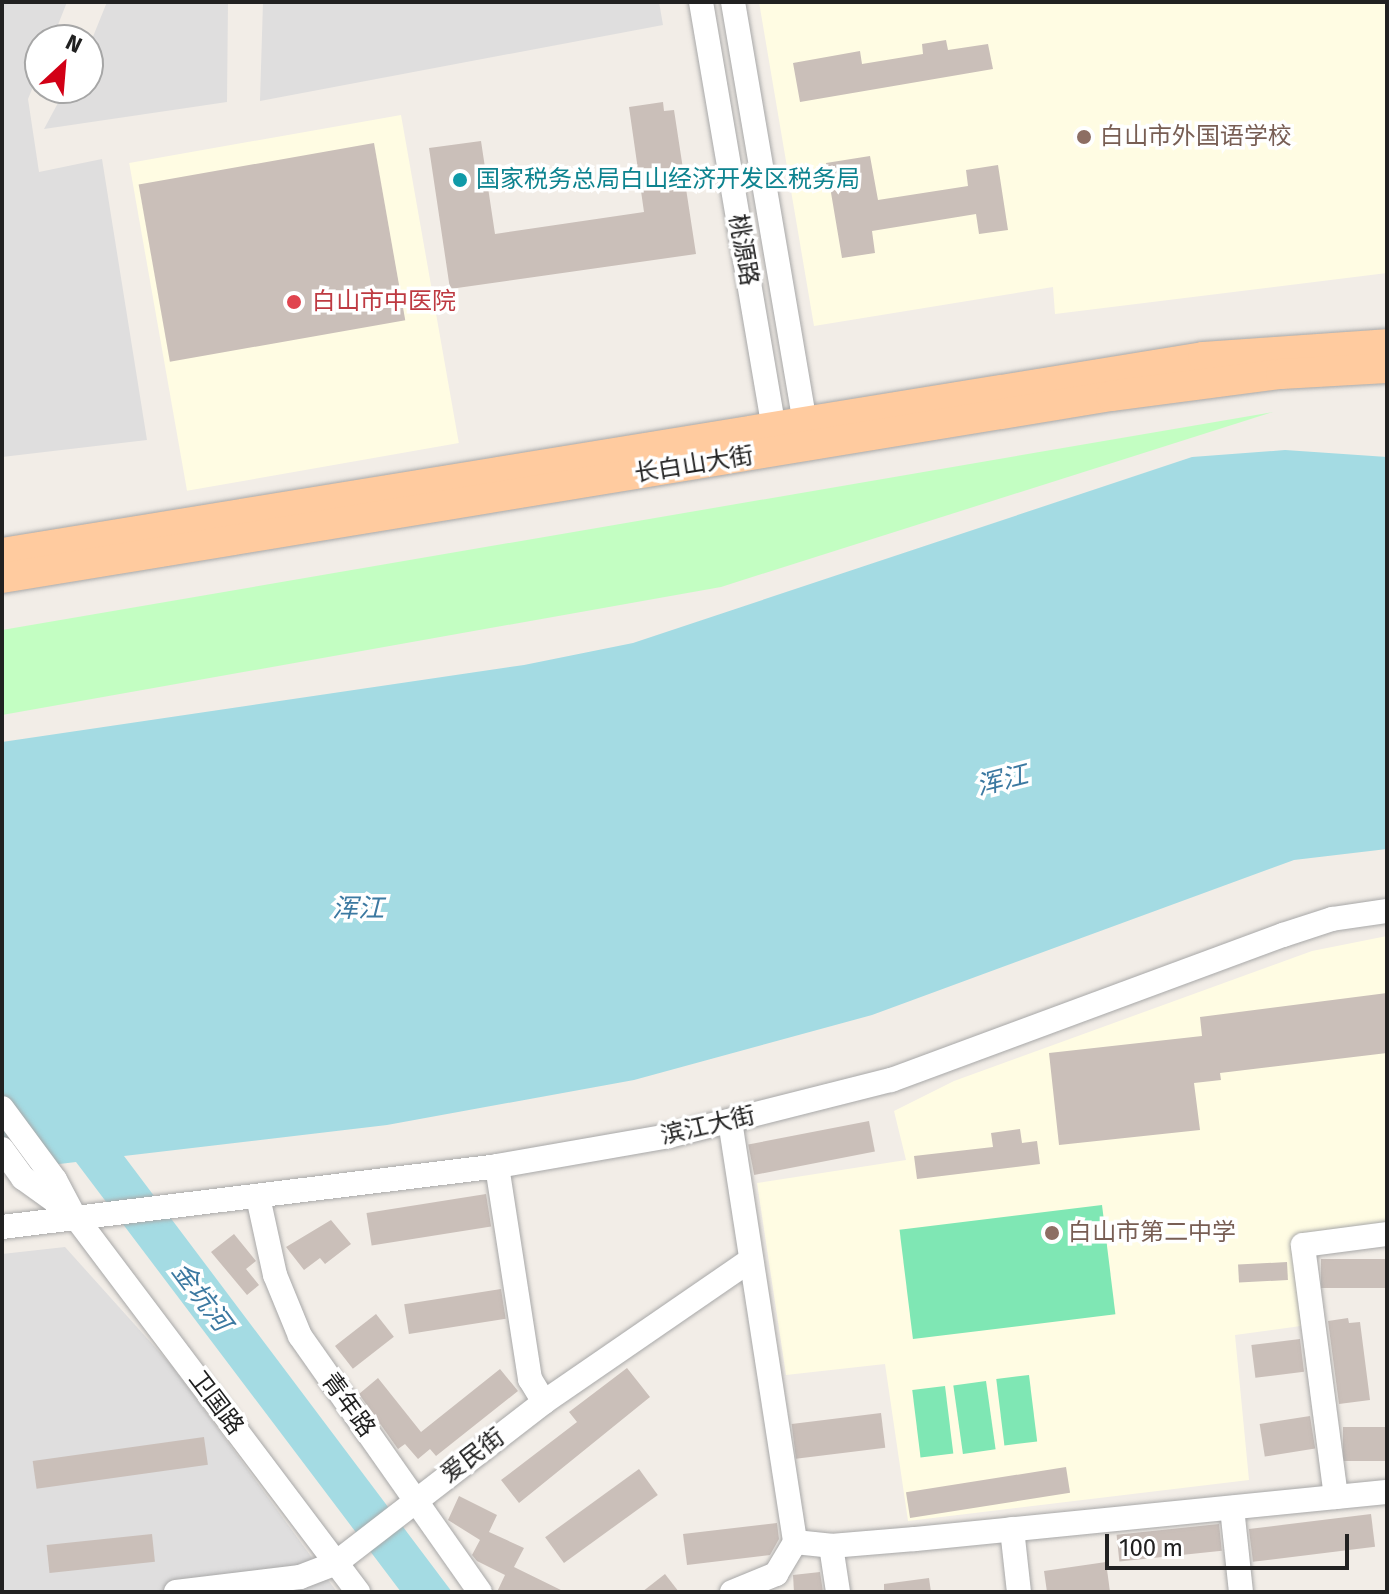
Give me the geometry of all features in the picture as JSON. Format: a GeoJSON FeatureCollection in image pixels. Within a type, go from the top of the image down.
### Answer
{"type":"FeatureCollection","features":[{"type":"Feature","properties":{"kind":"main road","name":"长白山大街"},"geometry":{"type":"LineString","coordinates":[[806,434],[1203,357],[1387,344]]}},
{"type":"Feature","properties":{"kind":"main road","name":"长白山大街"},"geometry":{"type":"LineString","coordinates":[[2,553],[776,438],[1281,374],[1387,368]]}},
{"type":"Feature","properties":{"kind":"main road","name":"长白山大街"},"geometry":{"type":"LineString","coordinates":[[2,578],[776,438]]}},
{"type":"Feature","properties":{"kind":"street","name":"桃源路"},"geometry":{"type":"LineString","coordinates":[[701,2],[776,438]]}},
{"type":"Feature","properties":{"kind":"street","name":"桃源路"},"geometry":{"type":"LineString","coordinates":[[733,2],[806,434]]}},
{"type":"Feature","properties":{"kind":"street","name":"滨江大街"},"geometry":{"type":"LineString","coordinates":[[2,1227],[74,1215],[258,1197],[497,1166],[730,1121],[905,1076],[1283,935],[1332,919],[1387,911]]}},
{"type":"Feature","properties":{"kind":"street"},"geometry":{"type":"LineString","coordinates":[[2,1108],[55,1180],[74,1215]]}},
{"type":"Feature","properties":{"kind":"street"},"geometry":{"type":"LineString","coordinates":[[730,1121],[749,1261],[795,1542],[776,1574],[732,1592]]}},
{"type":"Feature","properties":{"kind":"street"},"geometry":{"type":"LineString","coordinates":[[2,1149],[23,1178],[74,1215]]}},
{"type":"Feature","properties":{"kind":"street"},"geometry":{"type":"LineString","coordinates":[[497,1166],[530,1379],[544,1402]]}},
{"type":"Feature","properties":{"kind":"street","name":"青年路"},"geometry":{"type":"LineString","coordinates":[[258,1197],[275,1275],[300,1336],[411,1503],[480,1592]]}},
{"type":"Feature","properties":{"kind":"street","name":"卫国路"},"geometry":{"type":"LineString","coordinates":[[74,1215],[344,1556],[358,1592]]}},
{"type":"Feature","properties":{"kind":"street"},"geometry":{"type":"LineString","coordinates":[[1336,1497],[1303,1245],[1387,1234]]}},
{"type":"Feature","properties":{"kind":"street","name":"爱民街"},"geometry":{"type":"LineString","coordinates":[[176,1592],[300,1577],[344,1556],[544,1402],[749,1261]]}},
{"type":"Feature","properties":{"kind":"street"},"geometry":{"type":"LineString","coordinates":[[795,1542],[831,1546],[1387,1492]]}},
{"type":"Feature","properties":{"kind":"street"},"geometry":{"type":"LineString","coordinates":[[1232,1508],[1241,1592]]}},
{"type":"Feature","properties":{"kind":"street"},"geometry":{"type":"LineString","coordinates":[[1012,1529],[1019,1592]]}},
{"type":"Feature","properties":{"kind":"street"},"geometry":{"type":"LineString","coordinates":[[831,1546],[838,1592]]}},
{"type":"Feature","properties":{"kind":"shaded area"},"geometry":{"type":"Polygon","coordinates":[[[2,2],[67,2],[58,24],[24,24],[24,104],[29,104],[39,172],[102,159],[147,440],[2,457],[2,2]]]}},
{"type":"Feature","properties":{"kind":"shaded area"},"geometry":{"type":"Polygon","coordinates":[[[107,2],[228,2],[227,102],[44,129],[57,104],[104,104],[104,24],[98,24],[107,2]]]}},
{"type":"Feature","properties":{"kind":"shaded area"},"geometry":{"type":"Polygon","coordinates":[[[263,2],[659,2],[663,25],[260,101],[263,2]]]}},
{"type":"Feature","properties":{"kind":"shaded area","name":"白山市外国语学校"},"geometry":{"type":"Polygon","coordinates":[[[759,2],[1387,2],[1387,273],[1055,314],[1053,287],[814,326],[759,2]]]}},
{"type":"Feature","properties":{"kind":"shaded area","name":"白山市中医院"},"geometry":{"type":"Polygon","coordinates":[[[401,115],[459,443],[187,491],[129,163],[401,115]]]}},
{"type":"Feature","properties":{"kind":"shaded area","name":"白山市第二中学"},"geometry":{"type":"Polygon","coordinates":[[[1387,936],[1387,1227],[1293,1239],[1301,1326],[1235,1335],[1249,1480],[908,1521],[885,1364],[786,1375],[757,1183],[906,1160],[894,1111],[954,1081],[1312,951],[1387,936]]]}},
{"type":"Feature","properties":{"kind":"shaded area"},"geometry":{"type":"Polygon","coordinates":[[[65,1247],[172,1366],[337,1592],[2,1592],[2,1254],[65,1247]]]}},
{"type":"Feature","properties":{"kind":"green space"},"geometry":{"type":"Polygon","coordinates":[[[1273,412],[721,587],[2,715],[2,630],[1273,412]]]}},
{"type":"Feature","properties":{"kind":"green space"},"geometry":{"type":"Polygon","coordinates":[[[1102,1205],[1115,1314],[913,1339],[900,1230],[1102,1205]]]}},
{"type":"Feature","properties":{"kind":"green space"},"geometry":{"type":"Polygon","coordinates":[[[1029,1375],[1037,1442],[1004,1446],[996,1379],[1029,1375]]]}},
{"type":"Feature","properties":{"kind":"green space"},"geometry":{"type":"Polygon","coordinates":[[[986,1381],[996,1449],[963,1454],[953,1386],[986,1381]]]}},
{"type":"Feature","properties":{"kind":"green space"},"geometry":{"type":"Polygon","coordinates":[[[945,1386],[953,1453],[921,1458],[912,1390],[945,1386]]]}},
{"type":"Feature","properties":{"kind":"water","name":"浑江"},"geometry":{"type":"Polygon","coordinates":[[[1285,450],[1387,457],[1387,849],[1294,860],[872,1015],[634,1080],[387,1125],[124,1156],[452,1592],[401,1592],[76,1162],[2,1171],[2,742],[524,665],[633,643],[1192,457],[1285,450]]]}},
{"type":"Feature","properties":{"kind":"building"},"geometry":{"type":"Polygon","coordinates":[[[946,40],[948,50],[988,44],[993,69],[800,102],[793,63],[860,51],[862,64],[923,54],[922,44],[946,40]]]}},
{"type":"Feature","properties":{"kind":"building","name":"国家税务总局白山经济开发区税务局"},"geometry":{"type":"Polygon","coordinates":[[[663,102],[664,111],[674,110],[696,254],[450,289],[429,148],[481,141],[495,234],[644,212],[629,107],[663,102]]]}},
{"type":"Feature","properties":{"kind":"building"},"geometry":{"type":"Polygon","coordinates":[[[374,143],[405,320],[170,362],[139,185],[374,143]]]}},
{"type":"Feature","properties":{"kind":"building"},"geometry":{"type":"Polygon","coordinates":[[[870,156],[878,200],[968,186],[966,170],[998,165],[1008,230],[979,234],[976,214],[872,231],[875,253],[842,258],[826,163],[870,156]]]}},
{"type":"Feature","properties":{"kind":"building"},"geometry":{"type":"Polygon","coordinates":[[[1387,993],[1387,1053],[1220,1073],[1221,1080],[1194,1083],[1200,1130],[1059,1145],[1049,1053],[1202,1036],[1200,1017],[1387,993]]]}},
{"type":"Feature","properties":{"kind":"building"},"geometry":{"type":"Polygon","coordinates":[[[869,1121],[875,1151],[754,1175],[748,1144],[869,1121]]]}},
{"type":"Feature","properties":{"kind":"building"},"geometry":{"type":"Polygon","coordinates":[[[1020,1129],[1022,1143],[1037,1141],[1040,1164],[917,1179],[914,1156],[993,1147],[991,1133],[1020,1129]]]}},
{"type":"Feature","properties":{"kind":"building"},"geometry":{"type":"Polygon","coordinates":[[[486,1194],[491,1227],[372,1246],[366,1213],[486,1194]]]}},
{"type":"Feature","properties":{"kind":"building"},"geometry":{"type":"Polygon","coordinates":[[[331,1220],[351,1244],[325,1264],[320,1258],[304,1270],[286,1247],[331,1220]]]}},
{"type":"Feature","properties":{"kind":"building"},"geometry":{"type":"Polygon","coordinates":[[[234,1234],[256,1261],[246,1269],[259,1285],[247,1295],[211,1252],[234,1234]]]}},
{"type":"Feature","properties":{"kind":"building"},"geometry":{"type":"Polygon","coordinates":[[[1321,1259],[1387,1259],[1387,1288],[1321,1288],[1321,1259]]]}},
{"type":"Feature","properties":{"kind":"building"},"geometry":{"type":"Polygon","coordinates":[[[1287,1262],[1288,1280],[1239,1283],[1238,1265],[1287,1262]]]}},
{"type":"Feature","properties":{"kind":"building"},"geometry":{"type":"Polygon","coordinates":[[[501,1289],[506,1319],[409,1334],[404,1304],[501,1289]]]}},
{"type":"Feature","properties":{"kind":"building"},"geometry":{"type":"Polygon","coordinates":[[[376,1314],[394,1337],[353,1369],[335,1346],[376,1314]]]}},
{"type":"Feature","properties":{"kind":"building"},"geometry":{"type":"Polygon","coordinates":[[[1348,1318],[1349,1323],[1360,1322],[1370,1400],[1339,1404],[1328,1321],[1348,1318]]]}},
{"type":"Feature","properties":{"kind":"building"},"geometry":{"type":"Polygon","coordinates":[[[1300,1339],[1304,1372],[1255,1378],[1251,1345],[1300,1339]]]}},
{"type":"Feature","properties":{"kind":"building"},"geometry":{"type":"Polygon","coordinates":[[[627,1368],[650,1397],[519,1503],[501,1480],[577,1422],[569,1412],[627,1368]]]}},
{"type":"Feature","properties":{"kind":"building"},"geometry":{"type":"Polygon","coordinates":[[[500,1369],[518,1391],[436,1456],[430,1449],[418,1459],[405,1444],[398,1449],[359,1394],[378,1378],[421,1432],[500,1369]]]}},
{"type":"Feature","properties":{"kind":"building"},"geometry":{"type":"Polygon","coordinates":[[[881,1413],[885,1448],[796,1459],[792,1424],[881,1413]]]}},
{"type":"Feature","properties":{"kind":"building"},"geometry":{"type":"Polygon","coordinates":[[[1310,1416],[1315,1449],[1265,1457],[1260,1424],[1310,1416]]]}},
{"type":"Feature","properties":{"kind":"building"},"geometry":{"type":"Polygon","coordinates":[[[1343,1427],[1387,1427],[1387,1461],[1343,1461],[1343,1427]]]}},
{"type":"Feature","properties":{"kind":"building"},"geometry":{"type":"Polygon","coordinates":[[[204,1437],[208,1465],[37,1489],[33,1461],[204,1437]]]}},
{"type":"Feature","properties":{"kind":"building"},"geometry":{"type":"Polygon","coordinates":[[[1066,1467],[1070,1493],[910,1518],[906,1492],[1066,1467]]]}},
{"type":"Feature","properties":{"kind":"building"},"geometry":{"type":"Polygon","coordinates":[[[639,1469],[658,1495],[564,1563],[545,1537],[639,1469]]]}},
{"type":"Feature","properties":{"kind":"building"},"geometry":{"type":"Polygon","coordinates":[[[459,1496],[497,1515],[489,1532],[524,1548],[514,1567],[565,1592],[497,1592],[505,1575],[477,1561],[472,1555],[480,1540],[448,1520],[459,1496]]]}},
{"type":"Feature","properties":{"kind":"building"},"geometry":{"type":"Polygon","coordinates":[[[1371,1514],[1375,1547],[1253,1562],[1249,1529],[1371,1514]]]}},
{"type":"Feature","properties":{"kind":"building"},"geometry":{"type":"Polygon","coordinates":[[[777,1523],[779,1539],[770,1555],[687,1565],[683,1534],[777,1523]]]}},
{"type":"Feature","properties":{"kind":"building"},"geometry":{"type":"Polygon","coordinates":[[[1219,1524],[1222,1551],[1119,1562],[1117,1535],[1219,1524]]]}},
{"type":"Feature","properties":{"kind":"building"},"geometry":{"type":"Polygon","coordinates":[[[152,1534],[155,1562],[50,1573],[47,1545],[152,1534]]]}},
{"type":"Feature","properties":{"kind":"building"},"geometry":{"type":"Polygon","coordinates":[[[1106,1562],[1110,1592],[1047,1592],[1044,1571],[1106,1562]]]}},
{"type":"Feature","properties":{"kind":"building"},"geometry":{"type":"Polygon","coordinates":[[[820,1572],[823,1592],[794,1592],[793,1575],[820,1572]]]}},
{"type":"Feature","properties":{"kind":"building"},"geometry":{"type":"Polygon","coordinates":[[[665,1574],[679,1592],[642,1592],[665,1574]]]}},
{"type":"Feature","properties":{"kind":"building"},"geometry":{"type":"Polygon","coordinates":[[[929,1578],[931,1592],[884,1592],[884,1584],[929,1578]]]}},
{"type":"Feature","properties":{"kind":"place","name":"白山市外国语学校"},"geometry":{"type":"Point","coordinates":[1084,137]}},
{"type":"Feature","properties":{"kind":"place","name":"国家税务总局白山经济开发区税务局"},"geometry":{"type":"Point","coordinates":[460,180]}},
{"type":"Feature","properties":{"kind":"place","name":"白山市中医院"},"geometry":{"type":"Point","coordinates":[294,302]}},
{"type":"Feature","properties":{"kind":"place","name":"白山市第二中学"},"geometry":{"type":"Point","coordinates":[1052,1233]}},
{"type":"Feature","properties":{"kind":"water label","name":"金坑河"},"geometry":{"type":"Point","coordinates":[201,1297]}}]}
